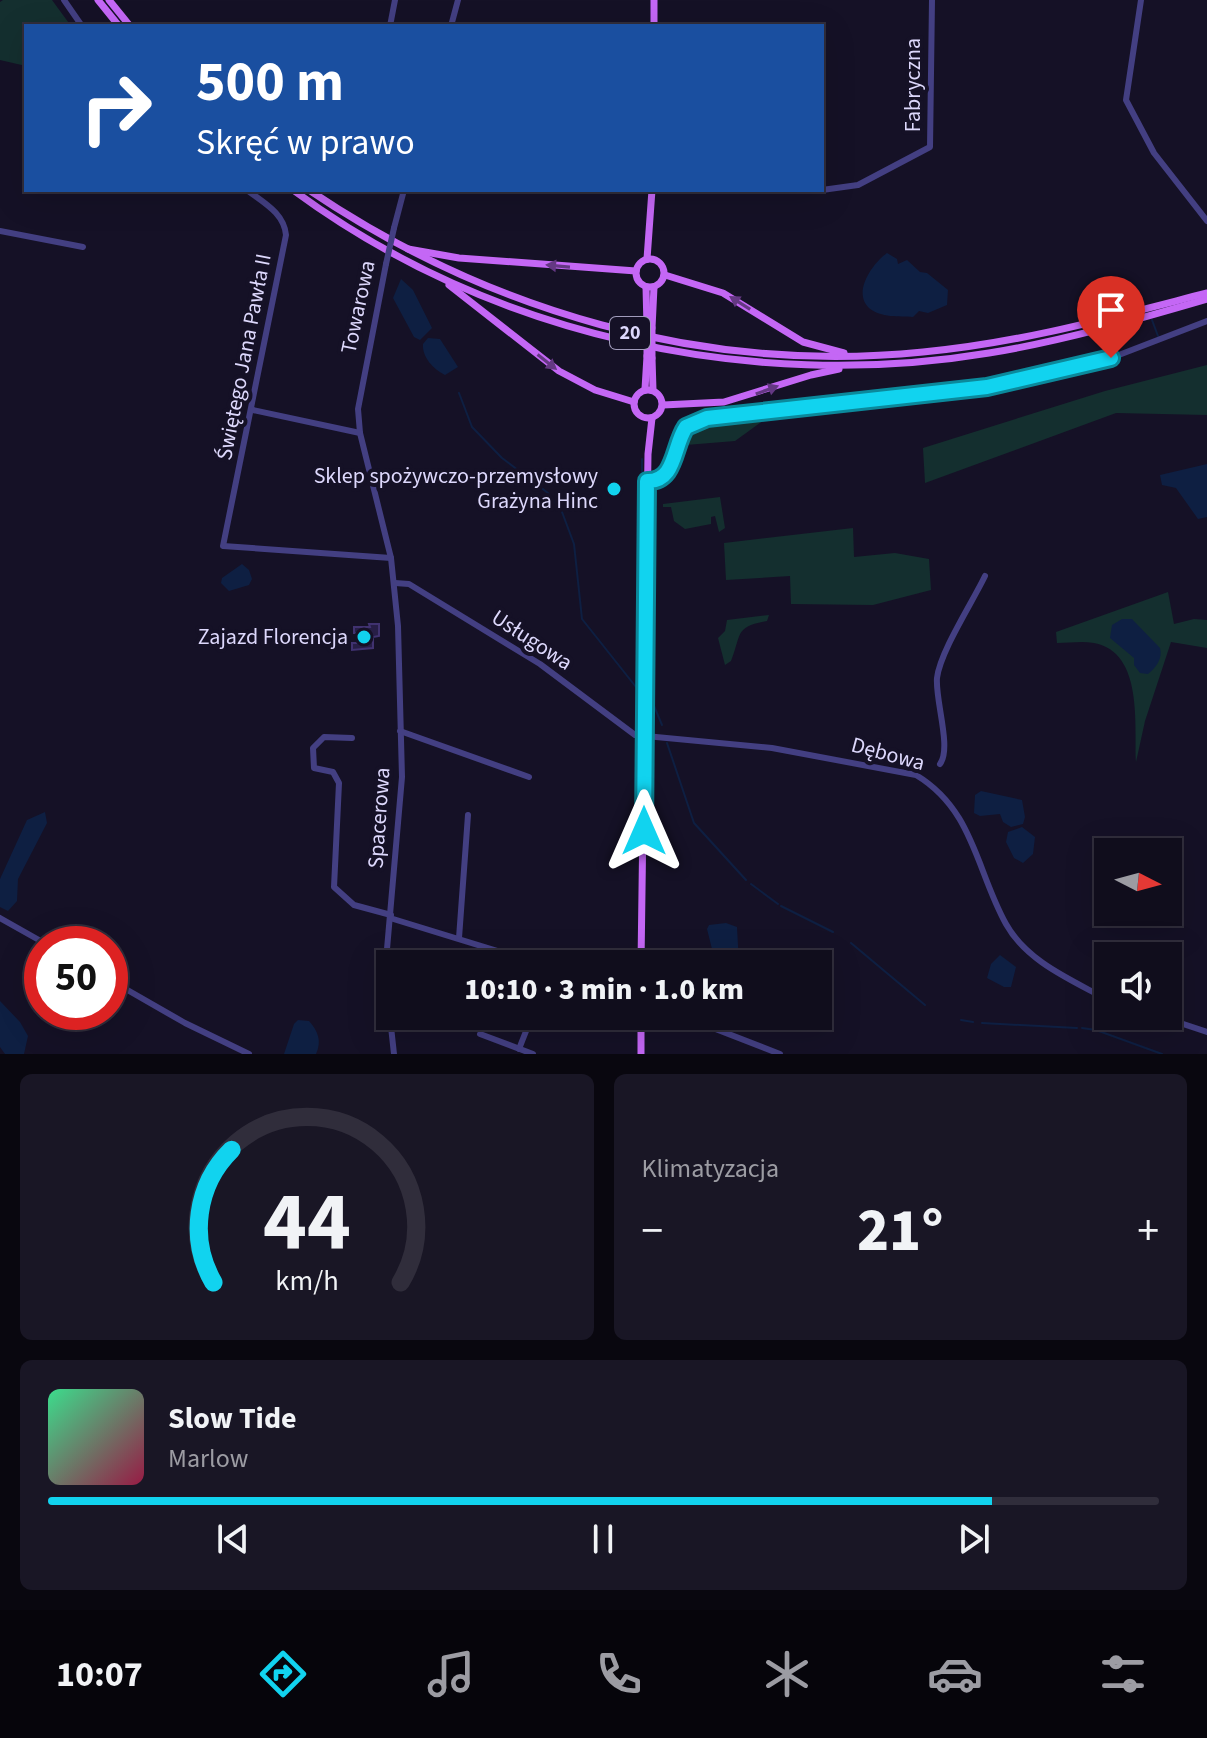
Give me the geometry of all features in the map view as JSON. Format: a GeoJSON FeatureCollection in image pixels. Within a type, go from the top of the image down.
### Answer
{"type":"FeatureCollection","features":[{"type":"Feature","properties":{"kind":"main road"},"geometry":{"type":"LineString","coordinates":[[98,0],[117,24]]}},
{"type":"Feature","properties":{"kind":"main road"},"geometry":{"type":"LineString","coordinates":[[109,0],[128,24]]}},
{"type":"Feature","properties":{"kind":"main road"},"geometry":{"type":"LineString","coordinates":[[654,0],[654,24]]}},
{"type":"Feature","properties":{"kind":"main road","name":"20"},"geometry":{"type":"LineString","coordinates":[[296,192],[375,243],[442,278],[557,323],[652,347],[776,364],[871,365],[938,360],[1023,347],[1207,299]]}},
{"type":"Feature","properties":{"kind":"main road","name":"20"},"geometry":{"type":"LineString","coordinates":[[312,192],[407,249],[503,294],[628,333],[734,351],[868,356],[922,353],[1007,341],[1207,293]]}},
{"type":"Feature","properties":{"kind":"main road"},"geometry":{"type":"LineString","coordinates":[[651,259],[652,192]]}},
{"type":"Feature","properties":{"kind":"main road"},"geometry":{"type":"LineString","coordinates":[[407,249],[459,258],[636,271]]}},
{"type":"Feature","properties":{"kind":"main road"},"geometry":{"type":"LineString","coordinates":[[651,259],[664,267],[665,275],[661,283],[650,287],[639,282],[636,271],[638,265],[651,259]]}},
{"type":"Feature","properties":{"kind":"main road"},"geometry":{"type":"LineString","coordinates":[[665,275],[723,293],[803,342],[868,356]]}},
{"type":"Feature","properties":{"kind":"main road"},"geometry":{"type":"LineString","coordinates":[[442,278],[559,371],[595,390],[634,402]]}},
{"type":"Feature","properties":{"kind":"main road"},"geometry":{"type":"LineString","coordinates":[[649,390],[650,287]]}},
{"type":"Feature","properties":{"kind":"main road"},"geometry":{"type":"LineString","coordinates":[[663,405],[734,400],[811,375],[871,365]]}},
{"type":"Feature","properties":{"kind":"main road"},"geometry":{"type":"LineString","coordinates":[[649,390],[661,397],[663,405],[659,413],[648,418],[637,413],[634,402],[637,394],[649,390]]}},
{"type":"Feature","properties":{"kind":"main road"},"geometry":{"type":"LineString","coordinates":[[641,950],[648,418]]}},
{"type":"Feature","properties":{"kind":"main road"},"geometry":{"type":"LineString","coordinates":[[641,1030],[641,1054]]}},
{"type":"Feature","properties":{"kind":"street"},"geometry":{"type":"LineString","coordinates":[[64,0],[81,24]]}},
{"type":"Feature","properties":{"kind":"street"},"geometry":{"type":"LineString","coordinates":[[390,24],[395,0]]}},
{"type":"Feature","properties":{"kind":"street"},"geometry":{"type":"LineString","coordinates":[[452,24],[458,0]]}},
{"type":"Feature","properties":{"kind":"street","name":"Fabryczna"},"geometry":{"type":"LineString","coordinates":[[824,190],[858,185],[930,147],[932,0]]}},
{"type":"Feature","properties":{"kind":"street"},"geometry":{"type":"LineString","coordinates":[[1141,0],[1126,100],[1154,153],[1207,221]]}},
{"type":"Feature","properties":{"kind":"street","name":"Świętego Jana Pawła II"},"geometry":{"type":"LineString","coordinates":[[250,192],[278,214],[286,235],[253,410],[223,546],[391,558]]}},
{"type":"Feature","properties":{"kind":"street","name":"Towarowa"},"geometry":{"type":"LineString","coordinates":[[395,583],[360,433],[358,394],[403,192]]}},
{"type":"Feature","properties":{"kind":"street"},"geometry":{"type":"LineString","coordinates":[[0,231],[83,247]]}},
{"type":"Feature","properties":{"kind":"street"},"geometry":{"type":"LineString","coordinates":[[647,481],[657,481],[668,473],[682,432],[696,420],[946,393],[1029,380],[1111,358],[1207,321]]}},
{"type":"Feature","properties":{"kind":"street"},"geometry":{"type":"LineString","coordinates":[[253,410],[360,433]]}},
{"type":"Feature","properties":{"kind":"street"},"geometry":{"type":"LineString","coordinates":[[940,764],[946,749],[937,677],[985,576]]}},
{"type":"Feature","properties":{"kind":"street","name":"Usługowa"},"geometry":{"type":"LineString","coordinates":[[395,583],[409,584],[512,646],[635,735],[644,734]]}},
{"type":"Feature","properties":{"kind":"street","name":"Spacerowa"},"geometry":{"type":"LineString","coordinates":[[394,1054],[385,994],[402,777],[395,583]]}},
{"type":"Feature","properties":{"kind":"street"},"geometry":{"type":"LineString","coordinates":[[400,731],[529,777]]}},
{"type":"Feature","properties":{"kind":"street","name":"Dębowa"},"geometry":{"type":"LineString","coordinates":[[644,734],[772,748],[916,775],[931,784],[956,811],[1006,925],[1024,948],[1041,963],[1094,992]]}},
{"type":"Feature","properties":{"kind":"street"},"geometry":{"type":"LineString","coordinates":[[352,738],[324,737],[313,748],[314,768],[333,772],[339,783],[334,887],[354,905],[496,950]]}},
{"type":"Feature","properties":{"kind":"street"},"geometry":{"type":"LineString","coordinates":[[459,938],[468,815]]}},
{"type":"Feature","properties":{"kind":"street"},"geometry":{"type":"LineString","coordinates":[[0,918],[24,932]]}},
{"type":"Feature","properties":{"kind":"street"},"geometry":{"type":"LineString","coordinates":[[128,990],[249,1054]]}},
{"type":"Feature","properties":{"kind":"street"},"geometry":{"type":"LineString","coordinates":[[1182,1024],[1207,1032]]}},
{"type":"Feature","properties":{"kind":"street"},"geometry":{"type":"LineString","coordinates":[[519,1049],[526,1030]]}},
{"type":"Feature","properties":{"kind":"street"},"geometry":{"type":"LineString","coordinates":[[718,1030],[780,1054]]}},
{"type":"Feature","properties":{"kind":"street"},"geometry":{"type":"LineString","coordinates":[[480,1034],[533,1054]]}},
{"type":"Feature","properties":{"kind":"green space"},"geometry":{"type":"Polygon","coordinates":[[[52,0],[70,24],[24,24],[24,66],[0,60],[0,2],[52,0]]]}},
{"type":"Feature","properties":{"kind":"green space"},"geometry":{"type":"Polygon","coordinates":[[[1207,365],[1207,415],[1116,413],[925,483],[923,448],[1105,391],[1207,365]]]}},
{"type":"Feature","properties":{"kind":"green space"},"geometry":{"type":"Polygon","coordinates":[[[764,420],[735,441],[686,445],[695,428],[764,420]]]}},
{"type":"Feature","properties":{"kind":"green space"},"geometry":{"type":"Polygon","coordinates":[[[720,497],[725,528],[719,532],[715,516],[711,517],[711,524],[685,529],[674,521],[671,507],[663,507],[663,504],[720,497]]]}},
{"type":"Feature","properties":{"kind":"green space"},"geometry":{"type":"Polygon","coordinates":[[[853,528],[854,557],[895,553],[929,559],[931,590],[873,605],[791,604],[790,576],[726,580],[724,543],[853,528]]]}},
{"type":"Feature","properties":{"kind":"green space"},"geometry":{"type":"Polygon","coordinates":[[[1168,592],[1174,624],[1194,619],[1207,620],[1207,648],[1171,642],[1145,721],[1136,762],[1133,693],[1121,660],[1110,649],[1094,643],[1057,643],[1056,632],[1168,592]]]}},
{"type":"Feature","properties":{"kind":"green space"},"geometry":{"type":"Polygon","coordinates":[[[769,615],[767,621],[744,629],[731,661],[725,665],[718,638],[725,631],[727,620],[769,615]]]}},
{"type":"Feature","properties":{"kind":"water"},"geometry":{"type":"Polygon","coordinates":[[[887,253],[897,259],[898,264],[907,260],[948,290],[947,305],[928,313],[919,311],[913,317],[885,315],[869,308],[863,294],[866,278],[887,253]]]}},
{"type":"Feature","properties":{"kind":"water"},"geometry":{"type":"Polygon","coordinates":[[[401,279],[413,290],[432,328],[420,340],[414,337],[393,298],[401,279]]]}},
{"type":"Feature","properties":{"kind":"water"},"geometry":{"type":"Polygon","coordinates":[[[428,338],[440,339],[458,367],[445,375],[433,366],[423,349],[428,338]]]}},
{"type":"Feature","properties":{"kind":"water"},"geometry":{"type":"Polygon","coordinates":[[[1207,464],[1207,517],[1198,519],[1176,488],[1162,485],[1160,475],[1207,464]]]}},
{"type":"Feature","properties":{"kind":"water"},"geometry":{"type":"Polygon","coordinates":[[[242,564],[249,570],[252,579],[249,585],[229,591],[221,583],[222,578],[242,564]]]}},
{"type":"Feature","properties":{"kind":"water"},"geometry":{"type":"Polygon","coordinates":[[[1122,619],[1132,619],[1160,648],[1158,662],[1148,674],[1140,673],[1134,665],[1134,658],[1110,638],[1112,625],[1122,619]]]}},
{"type":"Feature","properties":{"kind":"water"},"geometry":{"type":"Polygon","coordinates":[[[981,791],[1022,800],[1023,824],[1011,827],[1003,822],[1000,814],[980,816],[974,813],[975,795],[981,791]]]}},
{"type":"Feature","properties":{"kind":"water"},"geometry":{"type":"Polygon","coordinates":[[[45,812],[47,823],[18,879],[17,901],[8,911],[0,907],[0,879],[27,820],[45,812]]]}},
{"type":"Feature","properties":{"kind":"water"},"geometry":{"type":"Polygon","coordinates":[[[1022,827],[1035,837],[1033,854],[1023,863],[1014,858],[1006,842],[1008,832],[1022,827]]]}},
{"type":"Feature","properties":{"kind":"water"},"geometry":{"type":"Polygon","coordinates":[[[726,923],[737,927],[738,950],[712,950],[707,929],[709,925],[726,923]]]}},
{"type":"Feature","properties":{"kind":"water"},"geometry":{"type":"Polygon","coordinates":[[[1000,955],[1016,967],[1011,987],[1004,987],[987,978],[991,964],[1000,955]]]}},
{"type":"Feature","properties":{"kind":"water"},"geometry":{"type":"Polygon","coordinates":[[[0,1001],[20,1022],[28,1036],[24,1054],[5,1054],[0,1047],[0,1001]]]}},
{"type":"Feature","properties":{"kind":"water"},"geometry":{"type":"Polygon","coordinates":[[[298,1020],[309,1021],[315,1029],[319,1040],[316,1054],[284,1054],[298,1020]]]}},
{"type":"Feature","properties":{"kind":"building","name":"Zajazd Florencja"},"geometry":{"type":"Polygon","coordinates":[[[369,624],[379,624],[379,636],[373,637],[373,648],[352,650],[352,643],[361,643],[361,633],[354,633],[354,627],[370,627],[369,624]]]}},
{"type":"Feature","properties":{"kind":"waterway"},"geometry":{"type":"LineString","coordinates":[[1152,320],[1158,336]]}},
{"type":"Feature","properties":{"kind":"waterway"},"geometry":{"type":"LineString","coordinates":[[459,393],[472,427],[502,458],[548,493],[562,512],[574,544],[582,619],[636,687]]}},
{"type":"Feature","properties":{"kind":"waterway"},"geometry":{"type":"LineString","coordinates":[[642,459],[642,476]]}},
{"type":"Feature","properties":{"kind":"waterway"},"geometry":{"type":"LineString","coordinates":[[641,514],[642,486]]}},
{"type":"Feature","properties":{"kind":"waterway"},"geometry":{"type":"LineString","coordinates":[[640,562],[641,524]]}},
{"type":"Feature","properties":{"kind":"waterway"},"geometry":{"type":"LineString","coordinates":[[649,694],[662,725]]}},
{"type":"Feature","properties":{"kind":"waterway"},"geometry":{"type":"LineString","coordinates":[[667,743],[694,823],[746,880]]}},
{"type":"Feature","properties":{"kind":"waterway"},"geometry":{"type":"LineString","coordinates":[[751,884],[778,904]]}},
{"type":"Feature","properties":{"kind":"waterway"},"geometry":{"type":"LineString","coordinates":[[781,906],[833,932]]}},
{"type":"Feature","properties":{"kind":"waterway"},"geometry":{"type":"LineString","coordinates":[[851,943],[925,1005]]}},
{"type":"Feature","properties":{"kind":"waterway"},"geometry":{"type":"LineString","coordinates":[[961,1020],[973,1022]]}},
{"type":"Feature","properties":{"kind":"waterway"},"geometry":{"type":"LineString","coordinates":[[982,1023],[1077,1028]]}},
{"type":"Feature","properties":{"kind":"waterway"},"geometry":{"type":"LineString","coordinates":[[1082,1028],[1096,1030],[1162,1054]]}},
{"type":"Feature","properties":{"kind":"place","name":"Sklep spożywczo-przemysłowy Grażyna Hinc"},"geometry":{"type":"Point","coordinates":[614,489]}},
{"type":"Feature","properties":{"kind":"place","name":"Zajazd Florencja"},"geometry":{"type":"Point","coordinates":[364,637]}},
{"type":"Feature","properties":{"kind":"route"},"geometry":{"type":"LineString","coordinates":[[644,831],[647,481],[657,481],[668,473],[686,427],[696,420],[707,418],[987,387],[1029,380],[1111,358]]}}]}
